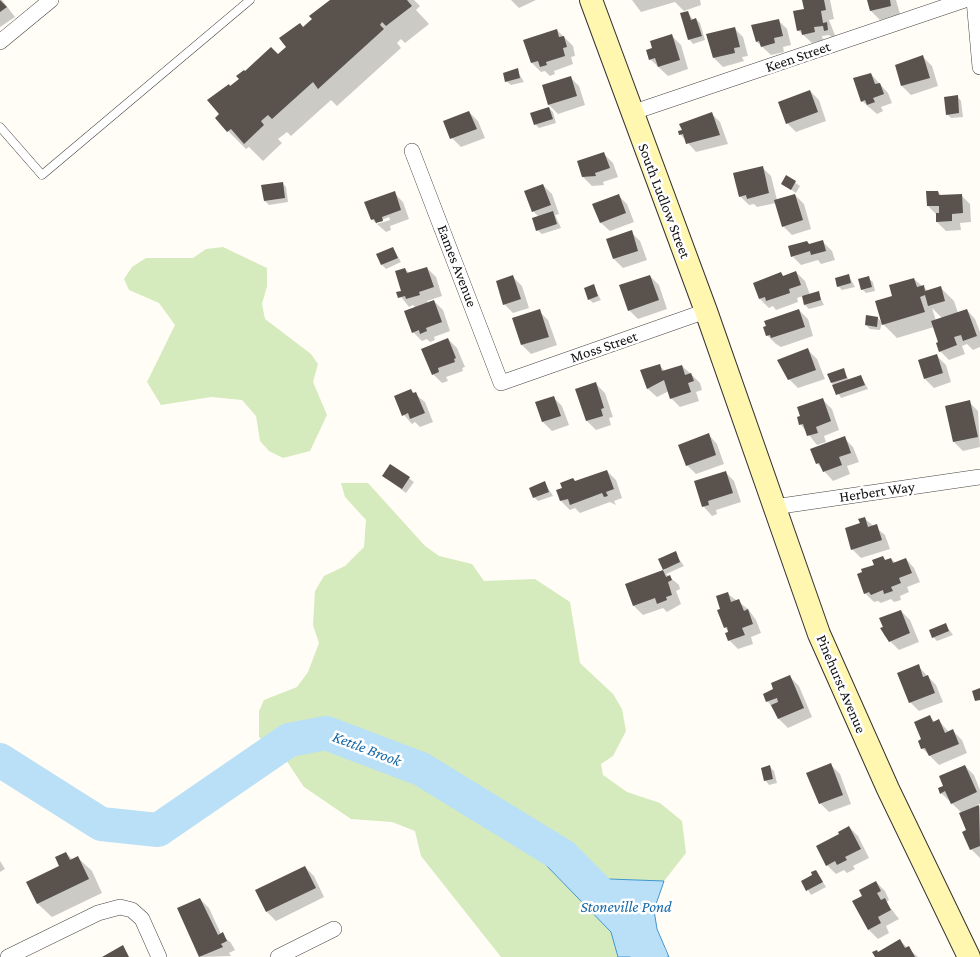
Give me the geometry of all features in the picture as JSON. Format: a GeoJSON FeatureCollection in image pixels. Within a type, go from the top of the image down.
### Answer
{"type":"FeatureCollection","features":[{"type":"Feature","properties":{"kind":"main road","name":"South Ludlow Street"},"geometry":{"type":"LineString","coordinates":[[591,0],[738,402]]}},
{"type":"Feature","properties":{"kind":"main road","name":"Pinehurst Avenue"},"geometry":{"type":"LineString","coordinates":[[738,402],[819,634],[856,719],[969,957]]}},
{"type":"Feature","properties":{"kind":"street"},"geometry":{"type":"LineString","coordinates":[[0,42],[51,0]]}},
{"type":"Feature","properties":{"kind":"street","name":"Keen Street"},"geometry":{"type":"LineString","coordinates":[[631,113],[964,0]]}},
{"type":"Feature","properties":{"kind":"street"},"geometry":{"type":"LineString","coordinates":[[974,0],[980,67]]}},
{"type":"Feature","properties":{"kind":"street","name":"Eames Avenue"},"geometry":{"type":"LineString","coordinates":[[412,151],[501,383]]}},
{"type":"Feature","properties":{"kind":"street","name":"Moss Street"},"geometry":{"type":"LineString","coordinates":[[501,383],[706,311]]}},
{"type":"Feature","properties":{"kind":"street","name":"Herbert Way"},"geometry":{"type":"LineString","coordinates":[[774,507],[980,477]]}},
{"type":"Feature","properties":{"kind":"street"},"geometry":{"type":"LineString","coordinates":[[8,957],[98,914],[120,907],[132,910],[142,919],[159,957]]}},
{"type":"Feature","properties":{"kind":"street"},"geometry":{"type":"LineString","coordinates":[[278,957],[334,929]]}},
{"type":"Feature","properties":{"kind":"lane"},"geometry":{"type":"LineString","coordinates":[[0,127],[42,175],[250,0]]}},
{"type":"Feature","properties":{"kind":"green space"},"geometry":{"type":"Polygon","coordinates":[[[223,247],[267,268],[267,286],[262,304],[265,319],[311,354],[318,364],[313,382],[327,415],[310,451],[283,458],[269,451],[260,441],[256,416],[242,400],[211,397],[161,405],[147,382],[175,325],[159,303],[129,290],[124,279],[132,267],[146,258],[193,258],[206,249],[223,247]]]}},
{"type":"Feature","properties":{"kind":"green space"},"geometry":{"type":"Polygon","coordinates":[[[341,483],[368,483],[425,546],[439,556],[472,564],[484,581],[535,579],[570,602],[580,663],[613,694],[622,709],[626,731],[613,756],[601,764],[603,775],[627,792],[660,803],[682,821],[686,853],[664,881],[609,879],[563,856],[545,864],[611,932],[618,957],[501,957],[421,856],[415,831],[392,822],[351,819],[304,787],[286,760],[259,737],[259,711],[264,700],[297,687],[308,672],[319,643],[313,625],[315,591],[324,576],[345,566],[364,547],[366,520],[345,497],[341,483]]]}},
{"type":"Feature","properties":{"kind":"water","name":"Stoneville Pond"},"geometry":{"type":"Polygon","coordinates":[[[563,856],[609,879],[664,881],[654,910],[657,929],[669,957],[618,957],[611,932],[545,864],[563,856]]]}},
{"type":"Feature","properties":{"kind":"building"},"geometry":{"type":"Polygon","coordinates":[[[0,0],[7,7],[0,12],[0,0]]]}},
{"type":"Feature","properties":{"kind":"building"},"geometry":{"type":"Polygon","coordinates":[[[330,0],[407,0],[412,6],[386,26],[382,22],[380,25],[384,29],[318,89],[313,82],[272,119],[268,115],[261,121],[264,125],[244,144],[231,129],[227,132],[215,118],[219,114],[207,100],[239,79],[236,76],[245,71],[271,47],[278,54],[286,47],[279,38],[300,23],[303,27],[312,19],[309,16],[330,0]]]}},
{"type":"Feature","properties":{"kind":"building"},"geometry":{"type":"Polygon","coordinates":[[[802,0],[824,0],[826,10],[821,11],[823,23],[827,22],[828,30],[824,31],[823,26],[814,27],[815,32],[802,35],[801,30],[797,31],[793,11],[804,9],[802,0]]]}},
{"type":"Feature","properties":{"kind":"building"},"geometry":{"type":"Polygon","coordinates":[[[867,0],[890,0],[891,6],[870,11],[867,0]]]}},
{"type":"Feature","properties":{"kind":"building"},"geometry":{"type":"Polygon","coordinates":[[[688,11],[691,20],[696,18],[702,36],[688,40],[680,13],[688,11]]]}},
{"type":"Feature","properties":{"kind":"building"},"geometry":{"type":"Polygon","coordinates":[[[779,19],[783,36],[774,38],[775,43],[761,47],[759,41],[756,42],[751,25],[779,19]]]}},
{"type":"Feature","properties":{"kind":"building"},"geometry":{"type":"Polygon","coordinates":[[[735,27],[740,47],[734,48],[735,53],[713,58],[706,34],[735,27]]]}},
{"type":"Feature","properties":{"kind":"building"},"geometry":{"type":"Polygon","coordinates":[[[557,29],[559,37],[564,36],[567,47],[563,48],[565,56],[546,62],[547,65],[540,67],[538,61],[531,63],[523,40],[557,29]]]}},
{"type":"Feature","properties":{"kind":"building"},"geometry":{"type":"Polygon","coordinates":[[[672,34],[680,60],[658,67],[655,58],[649,60],[646,50],[652,48],[650,41],[672,34]]]}},
{"type":"Feature","properties":{"kind":"building"},"geometry":{"type":"Polygon","coordinates":[[[923,55],[930,78],[901,86],[895,65],[923,55]]]}},
{"type":"Feature","properties":{"kind":"building"},"geometry":{"type":"Polygon","coordinates":[[[518,68],[520,78],[505,82],[503,73],[518,68]]]}},
{"type":"Feature","properties":{"kind":"building"},"geometry":{"type":"Polygon","coordinates":[[[871,73],[875,84],[880,83],[884,94],[873,98],[875,102],[867,105],[865,100],[861,102],[853,78],[871,73]]]}},
{"type":"Feature","properties":{"kind":"building"},"geometry":{"type":"Polygon","coordinates":[[[571,76],[577,96],[548,105],[542,85],[571,76]]]}},
{"type":"Feature","properties":{"kind":"building"},"geometry":{"type":"Polygon","coordinates":[[[810,90],[818,112],[786,124],[778,102],[810,90]]]}},
{"type":"Feature","properties":{"kind":"building"},"geometry":{"type":"Polygon","coordinates":[[[958,95],[959,113],[946,115],[944,97],[958,95]]]}},
{"type":"Feature","properties":{"kind":"building"},"geometry":{"type":"Polygon","coordinates":[[[549,107],[553,119],[534,125],[530,113],[549,107]]]}},
{"type":"Feature","properties":{"kind":"building"},"geometry":{"type":"Polygon","coordinates":[[[469,111],[477,129],[450,139],[443,121],[469,111]]]}},
{"type":"Feature","properties":{"kind":"building"},"geometry":{"type":"Polygon","coordinates":[[[712,112],[720,135],[686,144],[683,134],[679,135],[678,131],[682,130],[679,124],[712,112]]]}},
{"type":"Feature","properties":{"kind":"building"},"geometry":{"type":"Polygon","coordinates":[[[604,152],[610,168],[595,173],[596,176],[582,177],[577,161],[604,152]]]}},
{"type":"Feature","properties":{"kind":"building"},"geometry":{"type":"Polygon","coordinates":[[[763,166],[769,193],[747,199],[746,195],[739,197],[733,173],[763,166]]]}},
{"type":"Feature","properties":{"kind":"building"},"geometry":{"type":"Polygon","coordinates":[[[786,175],[796,181],[791,190],[781,184],[786,175]]]}},
{"type":"Feature","properties":{"kind":"building"},"geometry":{"type":"Polygon","coordinates":[[[283,182],[285,198],[264,201],[261,185],[283,182]]]}},
{"type":"Feature","properties":{"kind":"building"},"geometry":{"type":"Polygon","coordinates":[[[543,184],[551,205],[532,212],[524,191],[543,184]]]}},
{"type":"Feature","properties":{"kind":"building"},"geometry":{"type":"Polygon","coordinates":[[[395,191],[401,210],[382,217],[383,221],[376,223],[374,219],[371,220],[364,202],[395,191]]]}},
{"type":"Feature","properties":{"kind":"building"},"geometry":{"type":"Polygon","coordinates":[[[926,191],[938,191],[939,195],[962,194],[963,213],[952,214],[952,221],[936,222],[936,213],[939,213],[939,206],[927,206],[926,191]]]}},
{"type":"Feature","properties":{"kind":"building"},"geometry":{"type":"Polygon","coordinates":[[[619,194],[626,213],[600,223],[592,204],[619,194]]]}},
{"type":"Feature","properties":{"kind":"building"},"geometry":{"type":"Polygon","coordinates":[[[795,194],[803,220],[782,227],[774,200],[795,194]]]}},
{"type":"Feature","properties":{"kind":"building"},"geometry":{"type":"Polygon","coordinates":[[[553,211],[557,224],[536,231],[532,218],[553,211]]]}},
{"type":"Feature","properties":{"kind":"building"},"geometry":{"type":"Polygon","coordinates":[[[632,230],[638,251],[613,259],[606,239],[632,230]]]}},
{"type":"Feature","properties":{"kind":"building"},"geometry":{"type":"Polygon","coordinates":[[[823,240],[826,251],[811,255],[810,251],[791,257],[788,246],[807,241],[809,244],[823,240]]]}},
{"type":"Feature","properties":{"kind":"building"},"geometry":{"type":"Polygon","coordinates":[[[393,247],[398,258],[381,265],[376,254],[393,247]]]}},
{"type":"Feature","properties":{"kind":"building"},"geometry":{"type":"Polygon","coordinates":[[[427,267],[434,287],[419,292],[420,295],[406,299],[405,296],[398,298],[396,292],[401,291],[395,271],[405,268],[407,273],[427,267]]]}},
{"type":"Feature","properties":{"kind":"building"},"geometry":{"type":"Polygon","coordinates":[[[796,271],[801,285],[789,289],[790,293],[766,301],[765,297],[759,299],[753,283],[781,272],[783,276],[796,271]]]}},
{"type":"Feature","properties":{"kind":"building"},"geometry":{"type":"Polygon","coordinates":[[[849,274],[851,283],[837,287],[835,278],[849,274]]]}},
{"type":"Feature","properties":{"kind":"building"},"geometry":{"type":"Polygon","coordinates":[[[513,275],[521,299],[503,305],[496,281],[513,275]]]}},
{"type":"Feature","properties":{"kind":"building"},"geometry":{"type":"Polygon","coordinates":[[[650,275],[659,300],[628,311],[619,285],[650,275]]]}},
{"type":"Feature","properties":{"kind":"building"},"geometry":{"type":"Polygon","coordinates":[[[869,276],[872,287],[861,290],[858,279],[869,276]]]}},
{"type":"Feature","properties":{"kind":"building"},"geometry":{"type":"Polygon","coordinates":[[[914,278],[917,287],[924,285],[925,291],[941,286],[945,301],[928,306],[925,295],[920,297],[925,312],[882,325],[875,301],[892,296],[889,285],[914,278]]]}},
{"type":"Feature","properties":{"kind":"building"},"geometry":{"type":"Polygon","coordinates":[[[594,284],[598,296],[588,300],[584,288],[594,284]]]}},
{"type":"Feature","properties":{"kind":"building"},"geometry":{"type":"Polygon","coordinates":[[[819,291],[821,300],[804,305],[802,296],[819,291]]]}},
{"type":"Feature","properties":{"kind":"building"},"geometry":{"type":"Polygon","coordinates":[[[434,300],[442,322],[426,328],[427,331],[420,334],[419,330],[412,333],[404,311],[434,300]]]}},
{"type":"Feature","properties":{"kind":"building"},"geometry":{"type":"Polygon","coordinates":[[[540,309],[549,337],[521,345],[512,318],[540,309]]]}},
{"type":"Feature","properties":{"kind":"building"},"geometry":{"type":"Polygon","coordinates":[[[799,309],[805,327],[771,338],[770,335],[766,336],[763,327],[766,326],[764,321],[799,309]]]}},
{"type":"Feature","properties":{"kind":"building"},"geometry":{"type":"Polygon","coordinates":[[[967,309],[977,336],[963,341],[961,335],[954,337],[957,345],[939,352],[936,343],[938,342],[931,321],[967,309]]]}},
{"type":"Feature","properties":{"kind":"building"},"geometry":{"type":"Polygon","coordinates":[[[866,315],[878,317],[877,327],[865,325],[866,315]]]}},
{"type":"Feature","properties":{"kind":"building"},"geometry":{"type":"Polygon","coordinates":[[[448,338],[456,358],[454,359],[455,362],[438,368],[439,372],[432,375],[421,349],[448,338]]]}},
{"type":"Feature","properties":{"kind":"building"},"geometry":{"type":"Polygon","coordinates":[[[808,348],[816,370],[788,380],[777,360],[808,348]]]}},
{"type":"Feature","properties":{"kind":"building"},"geometry":{"type":"Polygon","coordinates":[[[937,354],[943,373],[924,379],[918,360],[937,354]]]}},
{"type":"Feature","properties":{"kind":"building"},"geometry":{"type":"Polygon","coordinates":[[[660,364],[662,371],[682,365],[685,375],[691,373],[694,381],[688,383],[691,392],[670,399],[664,380],[647,389],[640,370],[660,364]]]}},
{"type":"Feature","properties":{"kind":"building"},"geometry":{"type":"Polygon","coordinates":[[[844,368],[847,378],[831,383],[827,374],[844,368]]]}},
{"type":"Feature","properties":{"kind":"building"},"geometry":{"type":"Polygon","coordinates":[[[861,375],[865,385],[836,395],[832,385],[861,375]]]}},
{"type":"Feature","properties":{"kind":"building"},"geometry":{"type":"Polygon","coordinates":[[[596,382],[604,408],[601,409],[603,416],[586,421],[575,389],[596,382]]]}},
{"type":"Feature","properties":{"kind":"building"},"geometry":{"type":"Polygon","coordinates":[[[411,389],[413,393],[416,392],[425,413],[410,419],[408,413],[402,416],[394,396],[411,389]]]}},
{"type":"Feature","properties":{"kind":"building"},"geometry":{"type":"Polygon","coordinates":[[[554,396],[561,416],[542,422],[535,402],[554,396]]]}},
{"type":"Feature","properties":{"kind":"building"},"geometry":{"type":"Polygon","coordinates":[[[823,398],[831,421],[816,427],[818,433],[807,436],[803,424],[799,425],[797,417],[800,416],[797,407],[823,398]]]}},
{"type":"Feature","properties":{"kind":"building"},"geometry":{"type":"Polygon","coordinates":[[[970,400],[978,437],[953,442],[945,406],[970,400]]]}},
{"type":"Feature","properties":{"kind":"building"},"geometry":{"type":"Polygon","coordinates":[[[709,433],[716,455],[686,466],[678,445],[709,433]]]}},
{"type":"Feature","properties":{"kind":"building"},"geometry":{"type":"Polygon","coordinates":[[[845,436],[851,453],[839,457],[842,465],[823,472],[819,463],[816,464],[810,449],[845,436]]]}},
{"type":"Feature","properties":{"kind":"building"},"geometry":{"type":"Polygon","coordinates":[[[390,464],[410,477],[402,489],[382,476],[390,464]]]}},
{"type":"Feature","properties":{"kind":"building"},"geometry":{"type":"Polygon","coordinates":[[[607,470],[614,489],[606,492],[608,496],[604,497],[602,493],[570,505],[568,499],[560,501],[556,490],[562,488],[560,483],[573,478],[575,481],[607,470]]]}},
{"type":"Feature","properties":{"kind":"building"},"geometry":{"type":"Polygon","coordinates":[[[726,471],[733,493],[708,501],[709,505],[702,507],[694,481],[726,471]]]}},
{"type":"Feature","properties":{"kind":"building"},"geometry":{"type":"Polygon","coordinates":[[[545,481],[549,492],[533,498],[529,488],[545,481]]]}},
{"type":"Feature","properties":{"kind":"building"},"geometry":{"type":"Polygon","coordinates":[[[865,517],[868,527],[877,524],[882,540],[851,550],[845,528],[860,523],[858,519],[865,517]]]}},
{"type":"Feature","properties":{"kind":"building"},"geometry":{"type":"Polygon","coordinates":[[[676,551],[680,562],[663,570],[658,559],[676,551]]]}},
{"type":"Feature","properties":{"kind":"building"},"geometry":{"type":"Polygon","coordinates":[[[883,556],[885,560],[891,558],[893,563],[906,558],[912,573],[899,578],[901,583],[891,587],[893,591],[884,594],[883,590],[871,595],[869,592],[864,594],[857,574],[862,572],[861,569],[874,565],[872,560],[883,556]]]}},
{"type":"Feature","properties":{"kind":"building"},"geometry":{"type":"Polygon","coordinates":[[[663,570],[666,577],[670,575],[672,580],[668,582],[672,595],[666,597],[667,600],[657,604],[655,598],[633,606],[625,584],[663,570]]]}},
{"type":"Feature","properties":{"kind":"building"},"geometry":{"type":"Polygon","coordinates":[[[728,592],[731,602],[739,599],[744,611],[748,609],[753,624],[742,628],[745,635],[728,641],[725,633],[728,632],[727,627],[724,628],[717,610],[720,609],[716,596],[728,592]]]}},
{"type":"Feature","properties":{"kind":"building"},"geometry":{"type":"Polygon","coordinates":[[[901,610],[910,633],[889,642],[880,628],[883,627],[879,618],[901,610]]]}},
{"type":"Feature","properties":{"kind":"building"},"geometry":{"type":"Polygon","coordinates":[[[946,623],[949,631],[932,638],[929,630],[946,623]]]}},
{"type":"Feature","properties":{"kind":"building"},"geometry":{"type":"Polygon","coordinates":[[[919,664],[923,677],[928,675],[935,693],[909,703],[897,673],[919,664]]]}},
{"type":"Feature","properties":{"kind":"building"},"geometry":{"type":"Polygon","coordinates":[[[790,675],[804,708],[778,719],[771,705],[778,702],[777,698],[766,702],[763,694],[773,689],[771,683],[790,675]]]}},
{"type":"Feature","properties":{"kind":"building"},"geometry":{"type":"Polygon","coordinates":[[[980,688],[980,700],[975,701],[972,691],[980,688]]]}},
{"type":"Feature","properties":{"kind":"building"},"geometry":{"type":"Polygon","coordinates":[[[930,715],[933,722],[939,719],[945,733],[953,729],[959,744],[929,756],[925,748],[921,749],[918,741],[921,739],[914,722],[930,715]]]}},
{"type":"Feature","properties":{"kind":"building"},"geometry":{"type":"Polygon","coordinates":[[[831,763],[843,795],[819,804],[806,773],[831,763]]]}},
{"type":"Feature","properties":{"kind":"building"},"geometry":{"type":"Polygon","coordinates":[[[770,765],[773,779],[764,781],[761,768],[770,765]]]}},
{"type":"Feature","properties":{"kind":"building"},"geometry":{"type":"Polygon","coordinates":[[[965,765],[977,792],[951,804],[945,791],[940,794],[938,788],[943,786],[939,776],[965,765]]]}},
{"type":"Feature","properties":{"kind":"building"},"geometry":{"type":"Polygon","coordinates":[[[979,805],[980,846],[970,850],[962,832],[966,830],[959,813],[979,805]]]}},
{"type":"Feature","properties":{"kind":"building"},"geometry":{"type":"Polygon","coordinates":[[[849,826],[861,849],[845,857],[847,860],[837,865],[835,861],[826,866],[816,846],[839,834],[838,832],[849,826]]]}},
{"type":"Feature","properties":{"kind":"building"},"geometry":{"type":"Polygon","coordinates":[[[66,852],[70,860],[78,856],[89,879],[37,904],[26,882],[59,866],[55,857],[66,852]]]}},
{"type":"Feature","properties":{"kind":"building"},"geometry":{"type":"Polygon","coordinates":[[[305,866],[316,888],[266,912],[255,890],[305,866]]]}},
{"type":"Feature","properties":{"kind":"building"},"geometry":{"type":"Polygon","coordinates":[[[816,870],[823,882],[806,891],[801,881],[812,875],[811,872],[816,870]]]}},
{"type":"Feature","properties":{"kind":"building"},"geometry":{"type":"Polygon","coordinates":[[[876,881],[881,891],[877,893],[881,900],[885,898],[891,910],[878,917],[881,923],[868,930],[852,901],[862,896],[859,890],[876,881]]]}},
{"type":"Feature","properties":{"kind":"building"},"geometry":{"type":"Polygon","coordinates":[[[200,898],[218,935],[223,932],[227,941],[221,944],[223,947],[199,957],[177,908],[200,898]]]}},
{"type":"Feature","properties":{"kind":"building"},"geometry":{"type":"Polygon","coordinates":[[[900,939],[905,948],[909,946],[915,957],[875,957],[872,952],[877,950],[878,952],[900,939]]]}},
{"type":"Feature","properties":{"kind":"building"},"geometry":{"type":"Polygon","coordinates":[[[123,945],[129,957],[102,957],[123,945]]]}},
{"type":"Feature","properties":{"kind":"waterway","name":"Kettle Brook"},"geometry":{"type":"LineString","coordinates":[[0,760],[101,824],[158,830],[289,740],[326,733],[421,769],[563,856],[634,928],[650,957]]}}]}
